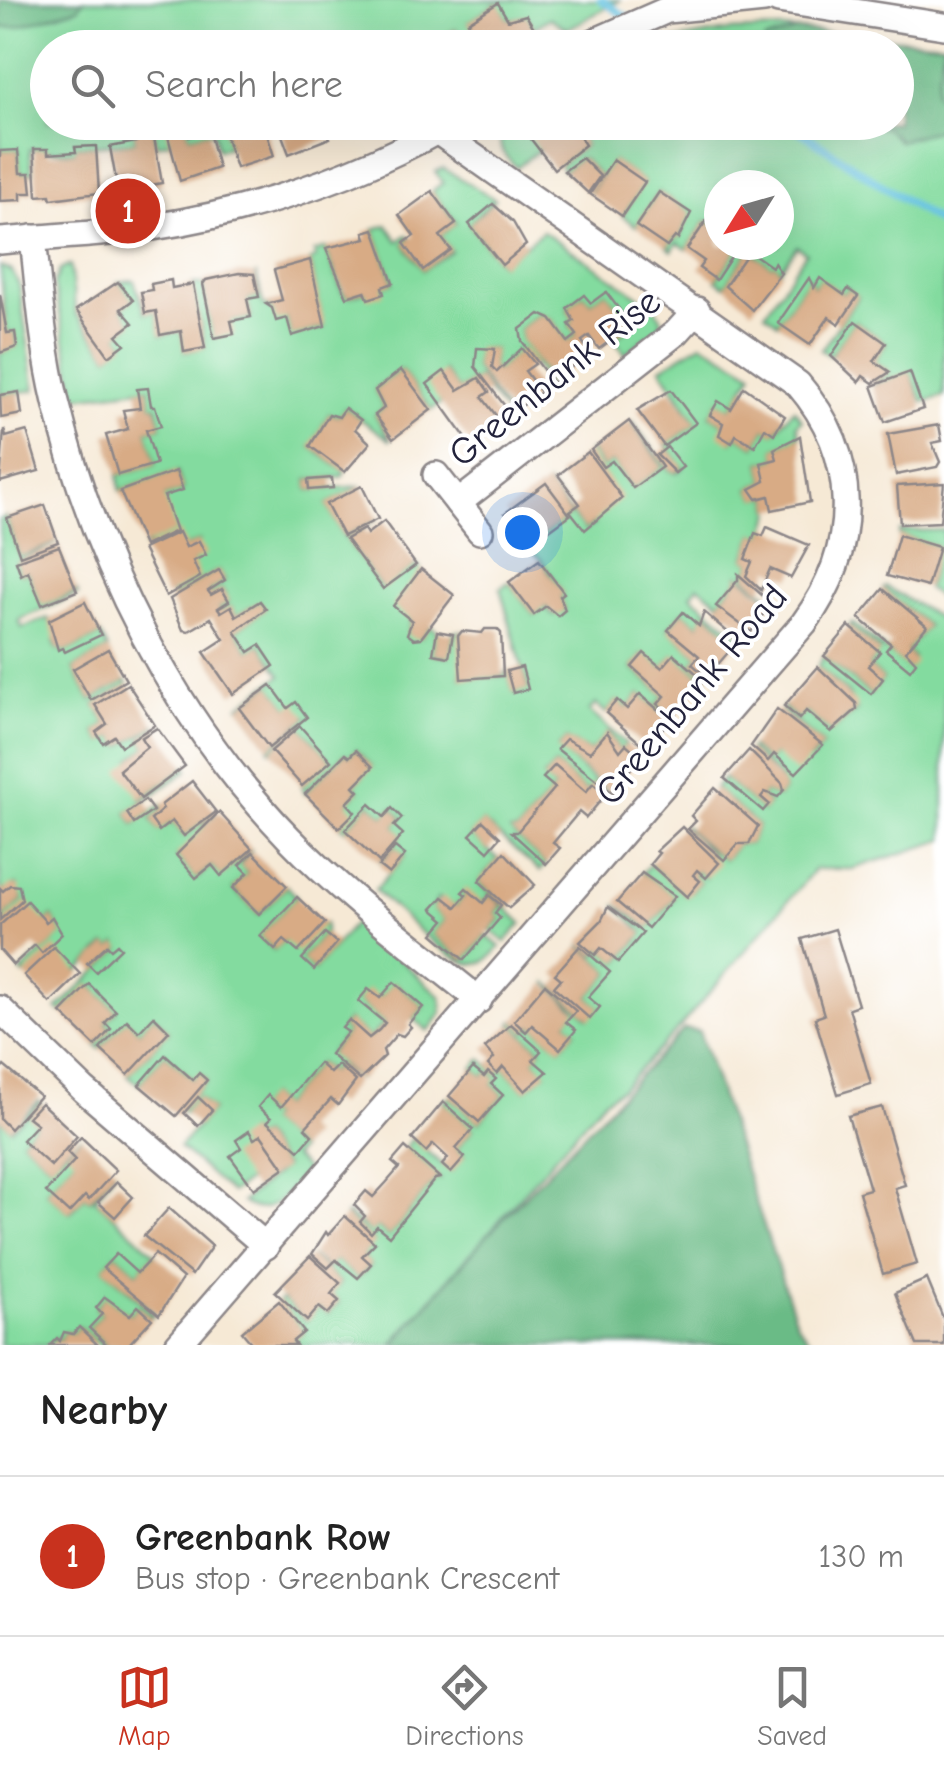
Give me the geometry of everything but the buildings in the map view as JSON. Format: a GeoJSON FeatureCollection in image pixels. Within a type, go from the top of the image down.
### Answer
{"type":"FeatureCollection","features":[{"type":"Feature","properties":{"kind":"street"},"geometry":{"type":"LineString","coordinates":[[613,30],[654,10],[764,0]]}},
{"type":"Feature","properties":{"kind":"street"},"geometry":{"type":"LineString","coordinates":[[778,0],[944,26]]}},
{"type":"Feature","properties":{"kind":"street"},"geometry":{"type":"LineString","coordinates":[[0,241],[152,227],[238,208],[333,180],[418,140]]}},
{"type":"Feature","properties":{"kind":"street","name":"Greenbank Road"},"geometry":{"type":"LineString","coordinates":[[178,1345],[804,623],[836,566],[845,534],[847,492],[830,429],[811,399],[784,371],[463,140]]}},
{"type":"Feature","properties":{"kind":"street"},"geometry":{"type":"LineString","coordinates":[[32,238],[47,360],[78,480],[124,596],[164,669],[234,774],[288,836],[346,892],[479,1000]]}},
{"type":"Feature","properties":{"kind":"street","name":"Greenbank Rise"},"geometry":{"type":"LineString","coordinates":[[458,502],[677,332],[696,310]]}},
{"type":"Feature","properties":{"kind":"street","name":"Greenbank Rise"},"geometry":{"type":"LineString","coordinates":[[436,475],[480,531]]}},
{"type":"Feature","properties":{"kind":"street"},"geometry":{"type":"LineString","coordinates":[[0,1009],[84,1090],[266,1246]]}},
{"type":"Feature","properties":{"kind":"green space"},"geometry":{"type":"Polygon","coordinates":[[[0,0],[621,0],[567,29],[550,18],[534,28],[526,16],[508,20],[497,3],[469,22],[474,30],[30,30],[30,140],[136,142],[76,147],[76,152],[30,149],[32,173],[20,173],[18,150],[0,151],[0,0]]]}},
{"type":"Feature","properties":{"kind":"green space"},"geometry":{"type":"Polygon","coordinates":[[[0,0],[84,0],[78,8],[17,27],[0,28],[0,0]]]}},
{"type":"Feature","properties":{"kind":"green space"},"geometry":{"type":"Polygon","coordinates":[[[914,40],[944,43],[936,93],[944,100],[944,132],[939,129],[914,136],[914,40]]]}},
{"type":"Feature","properties":{"kind":"green space"},"geometry":{"type":"Polygon","coordinates":[[[914,41],[944,44],[944,396],[923,402],[910,373],[872,386],[889,372],[874,361],[886,343],[855,321],[831,356],[821,350],[858,297],[848,289],[844,295],[820,279],[814,288],[809,278],[778,323],[765,313],[806,253],[797,246],[794,250],[794,170],[704,170],[704,224],[687,249],[677,243],[672,251],[667,247],[675,237],[679,238],[690,213],[659,192],[636,226],[622,216],[644,182],[613,161],[590,194],[600,176],[582,158],[564,171],[560,165],[585,145],[582,140],[914,140],[914,41]]]}},
{"type":"Feature","properties":{"kind":"green space"},"geometry":{"type":"Polygon","coordinates":[[[215,140],[227,140],[229,146],[218,150],[215,140]]]}},
{"type":"Feature","properties":{"kind":"green space"},"geometry":{"type":"Polygon","coordinates":[[[501,140],[537,140],[539,150],[517,167],[506,157],[501,140]]]}},
{"type":"Feature","properties":{"kind":"green space"},"geometry":{"type":"Polygon","coordinates":[[[443,168],[495,199],[469,224],[501,264],[543,231],[655,307],[662,320],[659,328],[625,354],[614,339],[631,325],[606,292],[591,303],[584,295],[567,308],[574,321],[569,325],[577,335],[568,342],[551,319],[539,314],[520,329],[522,340],[553,383],[550,385],[522,349],[497,372],[492,367],[494,349],[478,349],[475,367],[508,417],[479,378],[458,390],[444,371],[441,403],[431,410],[401,370],[375,390],[384,408],[375,415],[391,441],[345,408],[339,417],[329,414],[311,447],[345,472],[342,477],[308,480],[309,490],[362,486],[327,504],[343,536],[378,519],[346,539],[382,588],[416,565],[421,569],[408,634],[421,638],[430,626],[437,631],[433,654],[448,657],[454,632],[462,631],[461,678],[503,676],[507,671],[514,693],[528,688],[500,588],[509,582],[534,615],[546,606],[552,615],[565,610],[560,596],[563,593],[540,558],[511,535],[518,530],[530,545],[570,515],[546,483],[585,530],[594,524],[588,452],[591,450],[603,467],[612,461],[633,488],[662,467],[631,420],[668,469],[676,473],[683,468],[666,445],[696,423],[661,368],[702,343],[753,373],[731,409],[718,402],[710,415],[723,423],[732,442],[736,435],[755,446],[765,428],[774,433],[794,409],[802,420],[797,424],[800,436],[775,449],[777,459],[761,463],[765,481],[750,489],[757,498],[769,496],[772,513],[763,536],[755,534],[745,558],[752,562],[746,576],[773,600],[738,574],[738,580],[719,602],[698,586],[691,595],[741,637],[738,641],[705,612],[699,626],[683,612],[668,629],[699,656],[692,664],[707,677],[704,680],[674,655],[662,668],[643,654],[632,668],[665,696],[658,704],[673,717],[670,720],[640,694],[627,709],[617,701],[606,713],[596,704],[589,711],[626,744],[620,751],[608,732],[590,752],[566,739],[558,748],[608,793],[593,784],[586,792],[555,765],[544,777],[555,788],[517,832],[511,832],[546,864],[540,871],[483,822],[471,835],[498,859],[479,882],[522,923],[505,942],[490,930],[500,919],[495,913],[501,906],[489,895],[483,903],[463,892],[466,895],[456,907],[438,898],[433,909],[445,920],[433,934],[464,960],[486,935],[500,947],[475,964],[464,962],[438,946],[375,890],[405,856],[395,848],[379,862],[402,835],[394,826],[402,817],[392,808],[384,817],[370,804],[345,830],[341,826],[347,803],[359,791],[354,786],[372,766],[356,750],[349,757],[345,754],[305,794],[302,786],[330,760],[300,726],[271,751],[269,748],[307,717],[288,708],[270,685],[238,707],[281,675],[260,645],[249,652],[235,631],[265,609],[260,602],[236,616],[231,607],[221,612],[218,608],[229,601],[222,589],[211,595],[208,591],[225,580],[219,570],[173,597],[171,593],[193,561],[199,541],[186,547],[144,546],[164,496],[183,490],[177,471],[120,491],[118,475],[156,464],[146,430],[161,426],[156,406],[151,406],[148,388],[76,397],[54,284],[60,270],[70,265],[76,314],[109,356],[124,343],[117,335],[132,323],[121,309],[132,300],[118,282],[134,280],[145,313],[156,311],[161,335],[181,331],[185,352],[205,347],[193,284],[203,284],[214,338],[231,321],[251,317],[247,299],[259,297],[256,273],[263,304],[287,318],[292,335],[324,327],[310,260],[316,258],[314,252],[326,248],[342,292],[348,297],[393,283],[374,229],[387,225],[398,241],[407,235],[410,239],[404,244],[423,270],[451,251],[440,236],[456,223],[432,191],[443,183],[435,172],[443,168]]]}},
{"type":"Feature","properties":{"kind":"green space"},"geometry":{"type":"Polygon","coordinates":[[[729,260],[743,260],[725,286],[716,280],[729,260]]]}},
{"type":"Feature","properties":{"kind":"green space"},"geometry":{"type":"Polygon","coordinates":[[[762,260],[787,260],[779,271],[775,264],[772,267],[762,260]]]}},
{"type":"Feature","properties":{"kind":"green space"},"geometry":{"type":"Polygon","coordinates":[[[0,266],[12,271],[19,285],[35,390],[0,395],[0,353],[17,346],[15,332],[7,333],[0,266]]]}},
{"type":"Feature","properties":{"kind":"green space"},"geometry":{"type":"Polygon","coordinates":[[[6,517],[20,556],[58,542],[16,562],[21,574],[28,571],[42,604],[77,591],[78,594],[19,620],[22,628],[48,618],[58,638],[54,641],[57,649],[65,652],[101,635],[108,649],[73,669],[91,700],[126,680],[128,684],[95,705],[107,724],[96,732],[103,742],[114,736],[122,746],[155,725],[157,728],[141,738],[147,747],[131,759],[141,799],[185,766],[188,770],[127,813],[134,824],[161,805],[163,809],[151,820],[159,830],[172,821],[184,836],[216,812],[204,824],[207,828],[177,856],[197,878],[212,865],[221,875],[252,849],[240,865],[248,873],[233,889],[259,914],[287,886],[297,897],[261,936],[274,950],[284,940],[325,923],[325,933],[302,959],[314,970],[357,920],[441,997],[442,1013],[428,1031],[413,1018],[423,1007],[395,983],[380,998],[359,1001],[385,1023],[369,1038],[348,1020],[342,1028],[348,1032],[330,1053],[360,1080],[338,1065],[330,1073],[319,1063],[281,1107],[269,1096],[259,1107],[271,1118],[268,1122],[299,1150],[293,1157],[307,1170],[270,1206],[261,1209],[242,1202],[284,1167],[261,1135],[254,1139],[249,1132],[241,1148],[248,1181],[231,1193],[179,1147],[212,1110],[198,1097],[184,1113],[180,1111],[207,1080],[200,1074],[193,1080],[165,1055],[139,1085],[128,1075],[169,1031],[154,1016],[139,1032],[127,1021],[100,1049],[96,1045],[111,1029],[105,1023],[116,1011],[90,985],[61,1013],[57,1009],[120,949],[117,944],[111,949],[106,945],[78,972],[24,975],[21,972],[61,934],[52,917],[46,922],[0,925],[0,920],[22,900],[17,885],[3,891],[0,888],[0,519],[6,517]]]}},
{"type":"Feature","properties":{"kind":"green space"},"geometry":{"type":"Polygon","coordinates":[[[944,530],[944,606],[942,599],[927,589],[938,547],[899,535],[900,531],[944,530]]]}},
{"type":"Feature","properties":{"kind":"green space"},"geometry":{"type":"Polygon","coordinates":[[[886,587],[944,618],[944,840],[852,869],[815,869],[679,1028],[621,1089],[604,1100],[391,1345],[296,1345],[293,1341],[304,1332],[279,1302],[283,1299],[306,1321],[319,1307],[328,1314],[339,1302],[331,1294],[340,1283],[310,1256],[328,1268],[336,1260],[358,1278],[371,1265],[362,1256],[374,1242],[345,1216],[371,1232],[377,1226],[389,1236],[435,1179],[440,1179],[405,1147],[412,1139],[451,1172],[464,1156],[456,1149],[473,1129],[443,1102],[449,1096],[479,1122],[503,1095],[491,1084],[495,1078],[488,1072],[484,1077],[473,1068],[481,1059],[497,1073],[503,1067],[525,1090],[546,1073],[533,1060],[541,1050],[511,1024],[514,1021],[526,1032],[532,1025],[560,1048],[576,1031],[566,1022],[575,1010],[547,982],[589,1018],[599,1007],[588,997],[610,972],[580,945],[595,955],[601,948],[619,962],[643,933],[615,904],[648,928],[675,897],[642,873],[650,864],[687,896],[700,882],[693,875],[697,870],[706,878],[711,853],[683,825],[724,860],[738,844],[749,844],[758,826],[715,788],[724,778],[763,811],[769,804],[761,797],[765,792],[778,797],[784,790],[778,776],[749,750],[751,747],[768,761],[774,754],[811,759],[823,745],[782,710],[784,706],[798,719],[806,711],[831,732],[857,710],[848,693],[818,667],[824,656],[870,694],[883,679],[868,666],[880,651],[849,626],[852,623],[910,669],[913,657],[906,651],[927,626],[883,589],[886,587]]]}},
{"type":"Feature","properties":{"kind":"green space"},"geometry":{"type":"Polygon","coordinates":[[[684,1029],[699,1031],[796,1322],[813,1345],[393,1345],[481,1242],[684,1029]]]}},
{"type":"Feature","properties":{"kind":"green space"},"geometry":{"type":"Polygon","coordinates":[[[39,1101],[29,1116],[37,1124],[22,1140],[50,1165],[80,1138],[75,1160],[46,1192],[70,1213],[85,1196],[90,1200],[116,1170],[95,1199],[155,1254],[137,1273],[116,1254],[104,1268],[154,1314],[151,1317],[138,1306],[130,1315],[105,1298],[96,1308],[102,1314],[89,1328],[107,1345],[98,1345],[79,1327],[73,1334],[64,1332],[60,1341],[56,1338],[50,1345],[0,1345],[0,1119],[11,1129],[39,1101]]]}},
{"type":"Feature","properties":{"kind":"waterway"},"geometry":{"type":"LineString","coordinates":[[601,0],[631,20]]}},
{"type":"Feature","properties":{"kind":"waterway"},"geometry":{"type":"LineString","coordinates":[[813,140],[944,226]]}},
{"type":"Feature","properties":{"kind":"place","name":"Greenbank Row"},"geometry":{"type":"Point","coordinates":[128,211]}}]}
